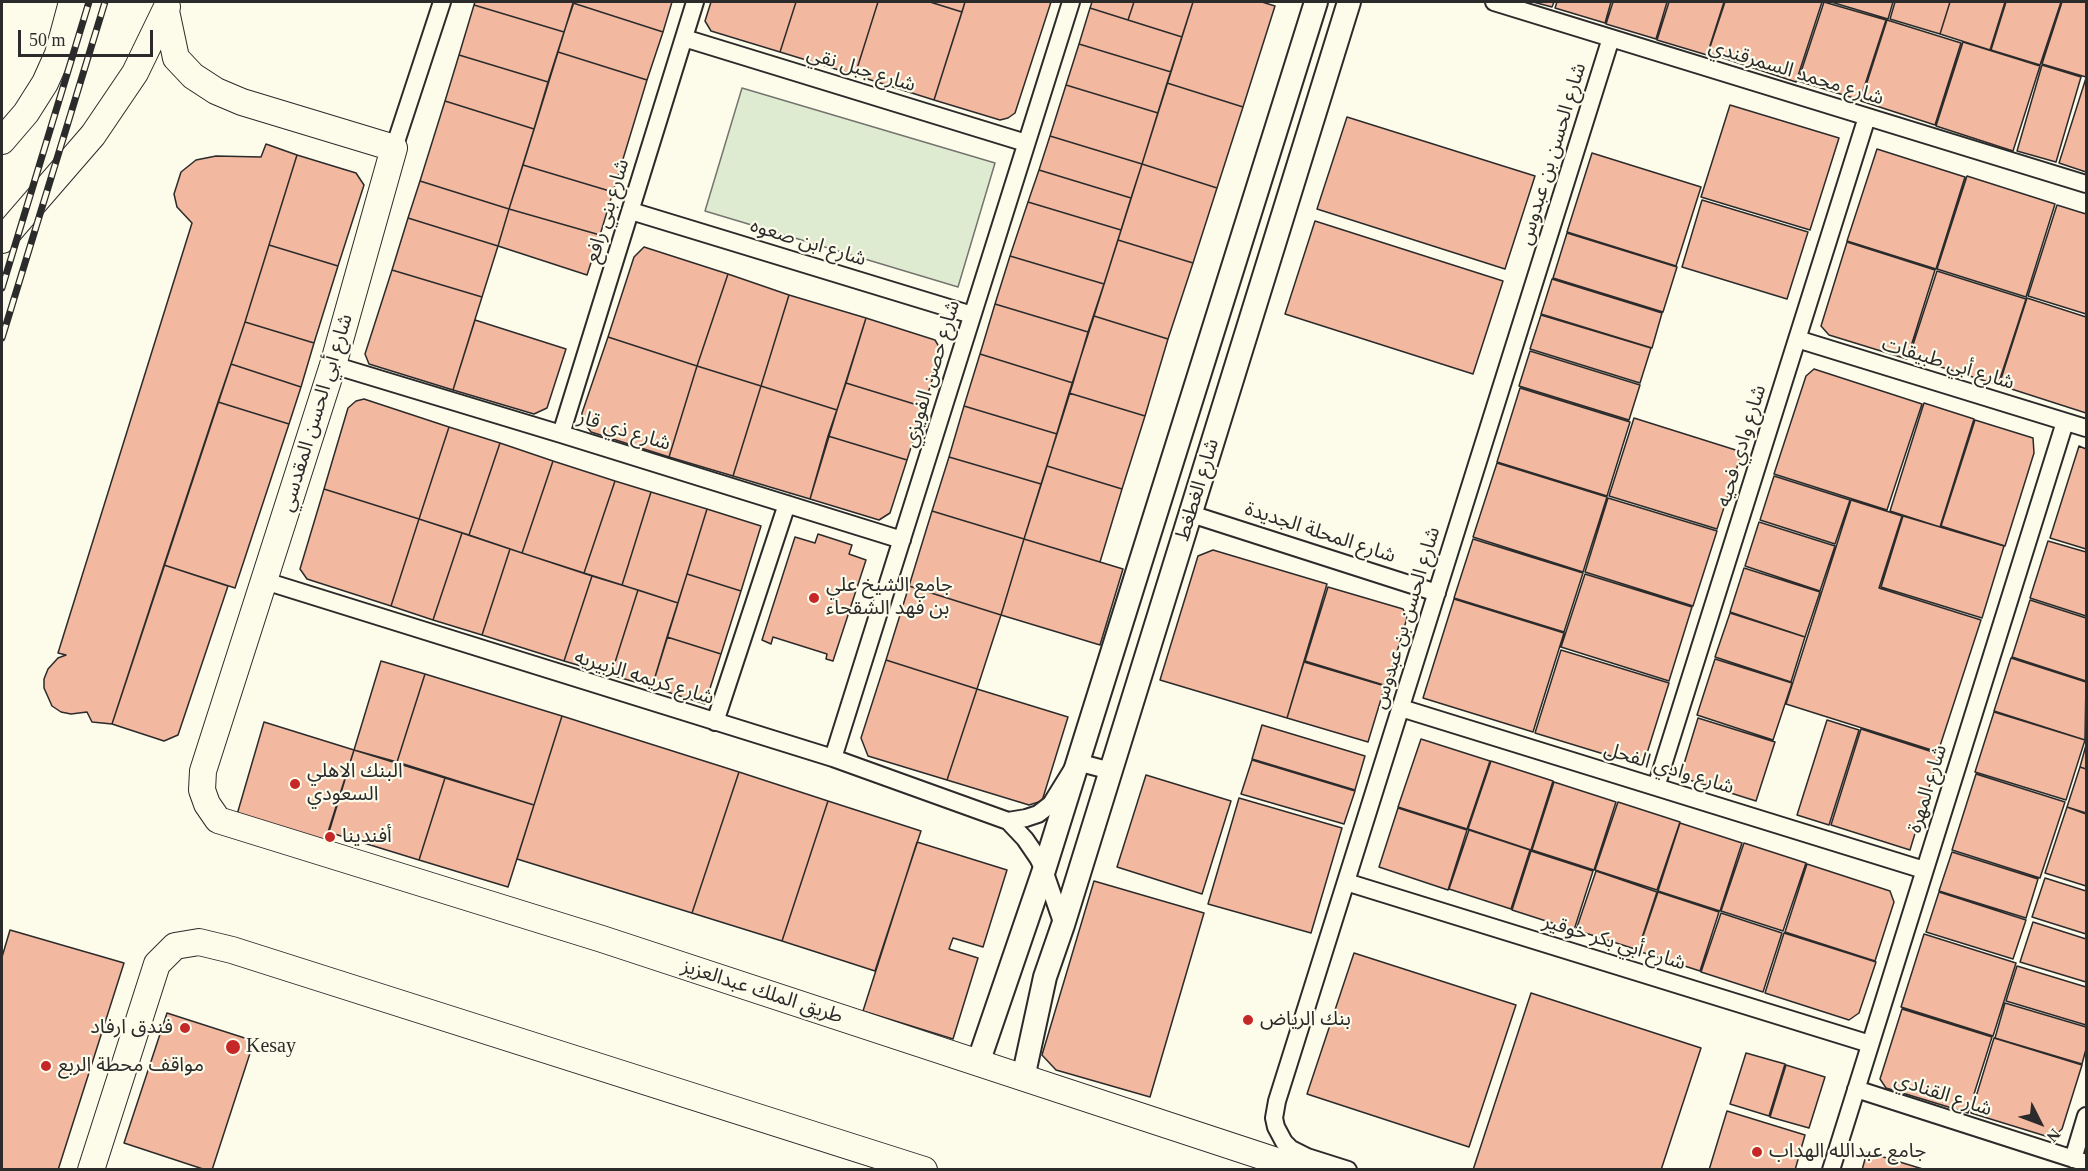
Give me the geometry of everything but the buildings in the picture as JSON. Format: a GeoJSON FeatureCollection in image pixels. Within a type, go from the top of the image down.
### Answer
{"type":"FeatureCollection","features":[{"type":"Feature","properties":{"kind":"main road"},"geometry":{"type":"LineString","coordinates":[[2,141],[26,113],[45,83],[58,54],[72,2]]}},
{"type":"Feature","properties":{"kind":"main road"},"geometry":{"type":"LineString","coordinates":[[167,6],[176,58],[193,76],[216,91],[242,102],[394,148]]}},
{"type":"Feature","properties":{"kind":"main road"},"geometry":{"type":"LineString","coordinates":[[2,240],[93,135],[135,74],[167,6]]}},
{"type":"Feature","properties":{"kind":"main road","name":"شارع أبي الحسن المقدسي"},"geometry":{"type":"LineString","coordinates":[[218,820],[207,804],[202,790],[203,771],[333,365],[394,148]]}},
{"type":"Feature","properties":{"kind":"main road","name":"طريق الملك عبدالعزيز"},"geometry":{"type":"LineString","coordinates":[[218,820],[602,939],[1304,1170]]}},
{"type":"Feature","properties":{"kind":"main road"},"geometry":{"type":"LineString","coordinates":[[91,1170],[157,964],[175,946],[200,942],[232,950],[924,1170]]}},
{"type":"Feature","properties":{"kind":"street","name":"شارع أبي الحسن المقدسي"},"geometry":{"type":"LineString","coordinates":[[394,148],[442,2]]}},
{"type":"Feature","properties":{"kind":"street","name":"شارع بني رافع"},"geometry":{"type":"LineString","coordinates":[[561,434],[695,2]]}},
{"type":"Feature","properties":{"kind":"street","name":"شارع حصن الفويزي"},"geometry":{"type":"LineString","coordinates":[[833,758],[1071,2]]}},
{"type":"Feature","properties":{"kind":"street","name":"شارع الغطغط"},"geometry":{"type":"LineString","coordinates":[[978,1063],[1044,870],[1316,2]]}},
{"type":"Feature","properties":{"kind":"street","name":"شارع الغطغط"},"geometry":{"type":"LineString","coordinates":[[1023,1077],[1045,977],[1349,2]]}},
{"type":"Feature","properties":{"kind":"street","name":"شارع محمد السمرقندي"},"geometry":{"type":"LineString","coordinates":[[1494,2],[2086,184]]}},
{"type":"Feature","properties":{"kind":"street","name":"شارع جبل نقي"},"geometry":{"type":"LineString","coordinates":[[684,38],[1026,143]]}},
{"type":"Feature","properties":{"kind":"street","name":"شارع الحسن بن عبدوس"},"geometry":{"type":"LineString","coordinates":[[1348,1170],[1307,1157],[1291,1149],[1284,1142],[1276,1126],[1274,1118],[1277,1101],[1611,38]]}},
{"type":"Feature","properties":{"kind":"street","name":"شارع وادي فحيه"},"geometry":{"type":"LineString","coordinates":[[1656,787],[1867,117]]}},
{"type":"Feature","properties":{"kind":"street","name":"شارع ابن صعوه"},"geometry":{"type":"LineString","coordinates":[[631,211],[972,315]]}},
{"type":"Feature","properties":{"kind":"street","name":"شارع أبي طبيقات"},"geometry":{"type":"LineString","coordinates":[[1797,339],[2086,429]]}},
{"type":"Feature","properties":{"kind":"street","name":"شارع ذي قار"},"geometry":{"type":"LineString","coordinates":[[333,365],[902,540]]}},
{"type":"Feature","properties":{"kind":"street","name":"شارع المهرة"},"geometry":{"type":"LineString","coordinates":[[1831,1170],[2065,422]]}},
{"type":"Feature","properties":{"kind":"street"},"geometry":{"type":"LineString","coordinates":[[715,722],[787,504]]}},
{"type":"Feature","properties":{"kind":"street","name":"شارع المحلة الجديدة"},"geometry":{"type":"LineString","coordinates":[[1191,514],[1437,593]]}},
{"type":"Feature","properties":{"kind":"street","name":"شارع كريمه الزبيريه"},"geometry":{"type":"LineString","coordinates":[[265,581],[833,758],[1008,820]]}},
{"type":"Feature","properties":{"kind":"street","name":"شارع وادي الفحل"},"geometry":{"type":"LineString","coordinates":[[1401,708],[1924,870]]}},
{"type":"Feature","properties":{"kind":"street"},"geometry":{"type":"LineString","coordinates":[[1008,820],[1038,814],[1052,804],[1077,762],[1111,771]]}},
{"type":"Feature","properties":{"kind":"street"},"geometry":{"type":"LineString","coordinates":[[1008,820],[1030,846],[1044,870],[1063,925]]}},
{"type":"Feature","properties":{"kind":"street","name":"شارع أبي بكر خوقير"},"geometry":{"type":"LineString","coordinates":[[1346,882],[1870,1044]]}},
{"type":"Feature","properties":{"kind":"street"},"geometry":{"type":"LineString","coordinates":[[1011,968],[1015,979],[1027,985],[1039,982],[1045,977]]}},
{"type":"Feature","properties":{"kind":"street","name":"شارع القنادي"},"geometry":{"type":"LineString","coordinates":[[1856,1089],[2080,1161]]}},
{"type":"Feature","properties":{"kind":"street"},"geometry":{"type":"LineString","coordinates":[[2080,1161],[2086,1116]]}},
{"type":"Feature","properties":{"kind":"green space"},"geometry":{"type":"Polygon","coordinates":[[[742,88],[995,163],[958,287],[705,211],[742,88]]]}},
{"type":"Feature","properties":{"kind":"railway"},"geometry":{"type":"LineString","coordinates":[[2,288],[89,2]]}},
{"type":"Feature","properties":{"kind":"railway"},"geometry":{"type":"LineString","coordinates":[[2,338],[105,2]]}},
{"type":"Feature","properties":{"kind":"place","name":"جامع الشيخ علي بن فهد الشقحاء"},"geometry":{"type":"Point","coordinates":[814,598]}},
{"type":"Feature","properties":{"kind":"place","name":"البنك الاهلي السعودي"},"geometry":{"type":"Point","coordinates":[295,784]}},
{"type":"Feature","properties":{"kind":"place","name":"أفندينا"},"geometry":{"type":"Point","coordinates":[330,837]}},
{"type":"Feature","properties":{"kind":"place","name":"بنك الرياض"},"geometry":{"type":"Point","coordinates":[1248,1020]}},
{"type":"Feature","properties":{"kind":"place","name":"فندق ارفاد"},"geometry":{"type":"Point","coordinates":[185,1028]}},
{"type":"Feature","properties":{"kind":"place","name":"Kesay"},"geometry":{"type":"Point","coordinates":[233,1047]}},
{"type":"Feature","properties":{"kind":"place","name":"مواقف محطة الربع"},"geometry":{"type":"Point","coordinates":[46,1066]}},
{"type":"Feature","properties":{"kind":"place","name":"جامع عبدالله الهداب"},"geometry":{"type":"Point","coordinates":[1757,1152]}}]}
